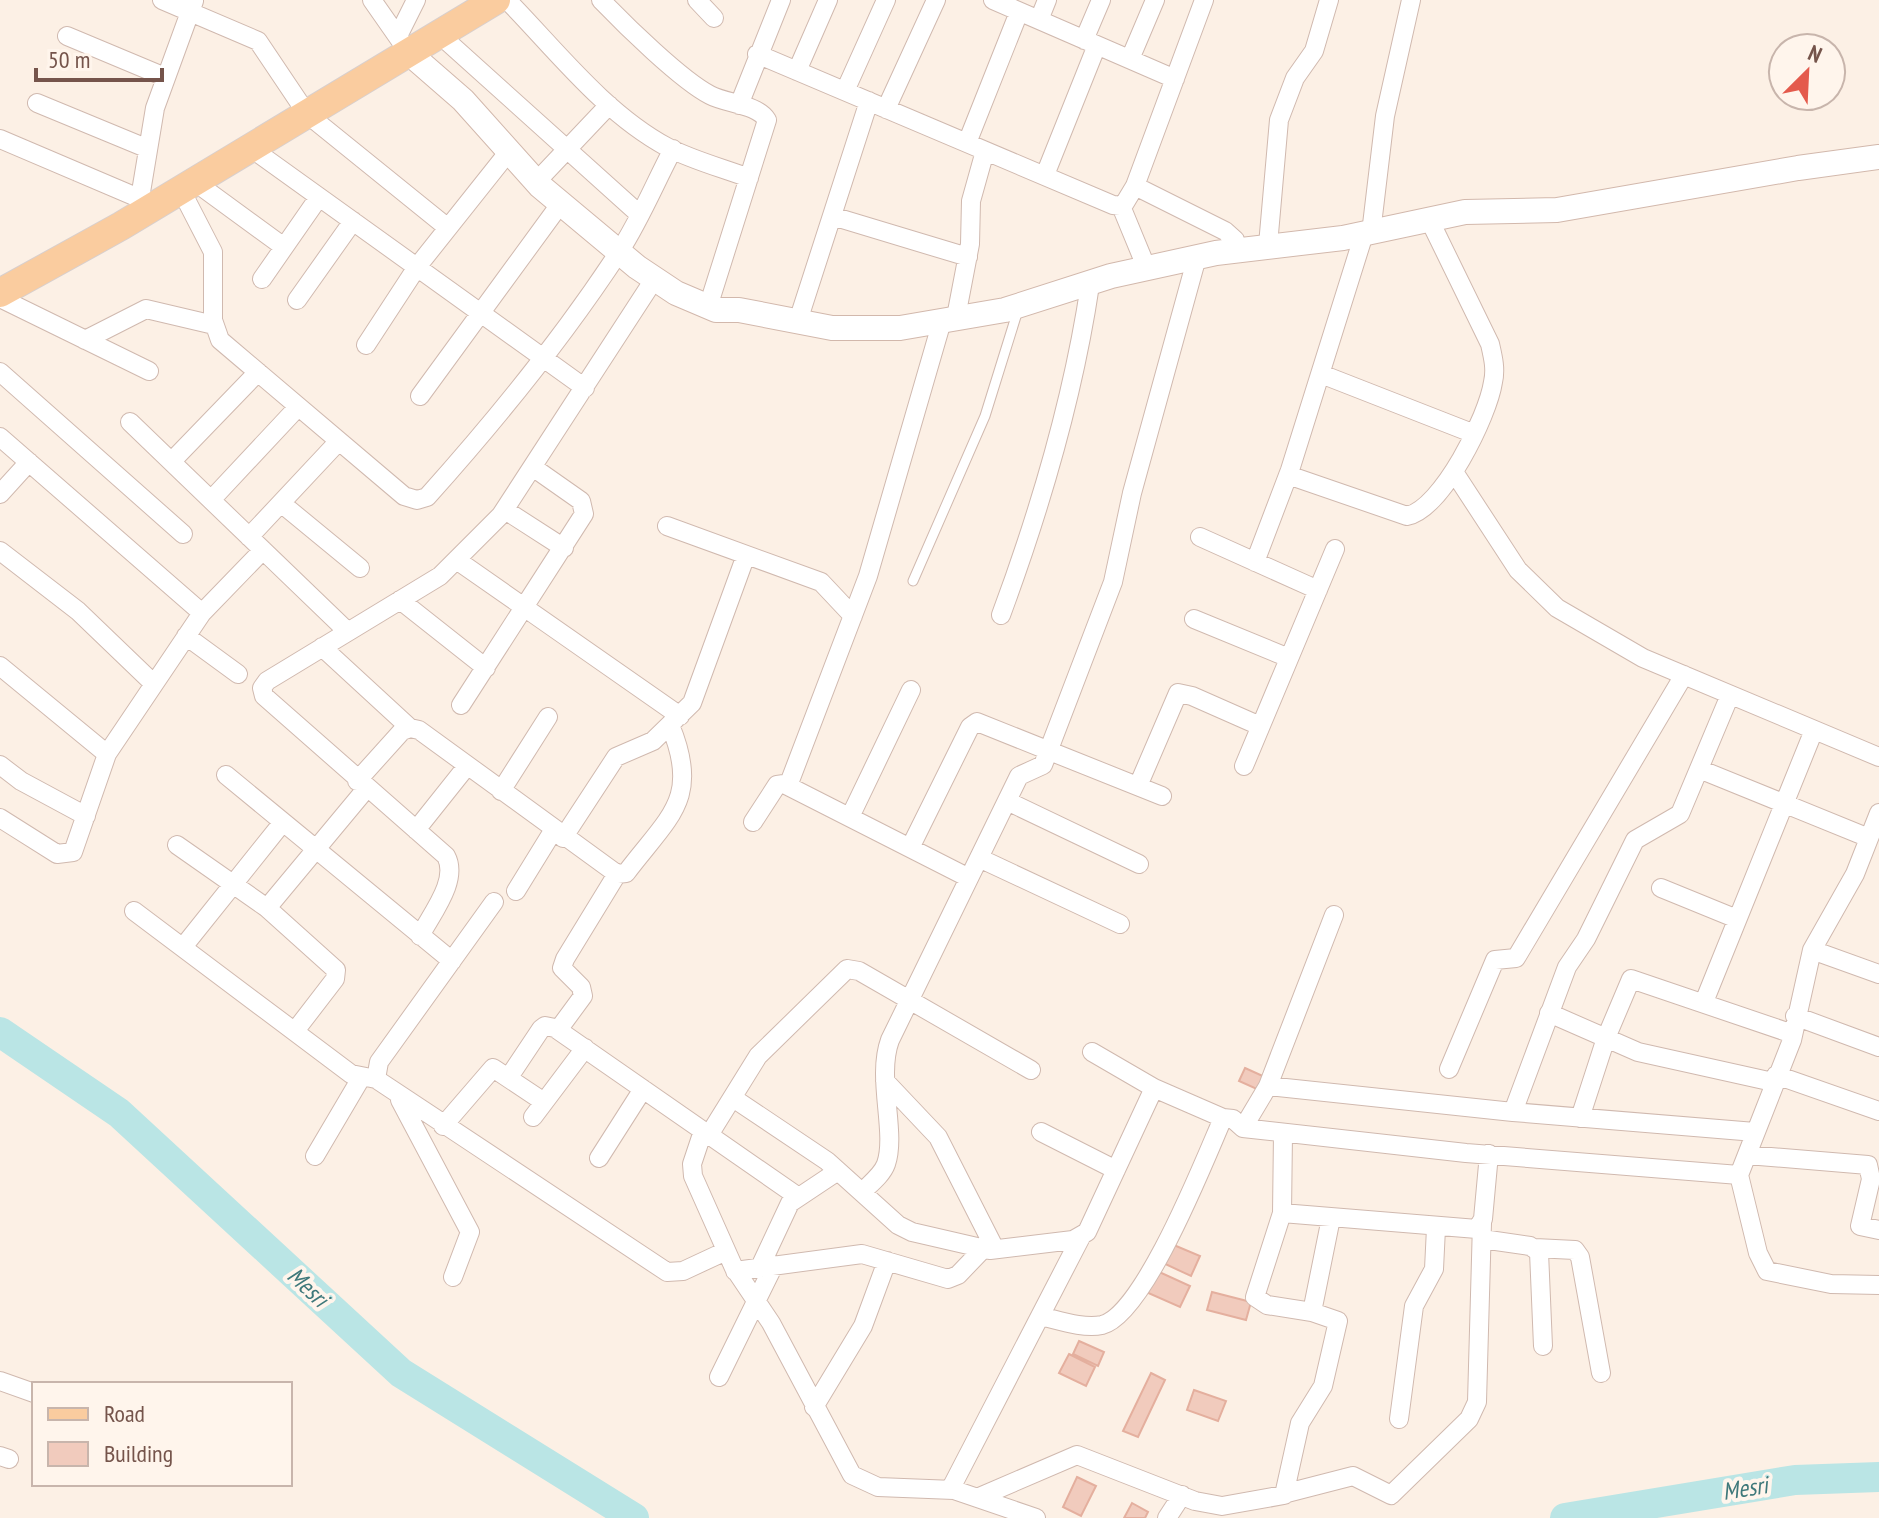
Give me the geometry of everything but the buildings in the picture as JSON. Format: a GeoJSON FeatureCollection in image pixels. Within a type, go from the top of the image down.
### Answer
{"type":"FeatureCollection","features":[{"type":"Feature","properties":{"kind":"main road"},"geometry":{"type":"LineString","coordinates":[[0,296],[148,201],[188,186],[307,114],[403,44],[439,34],[496,0]]}},
{"type":"Feature","properties":{"kind":"street"},"geometry":{"type":"LineString","coordinates":[[162,0],[192,6],[258,41],[307,114],[448,228]]}},
{"type":"Feature","properties":{"kind":"street"},"geometry":{"type":"LineString","coordinates":[[372,0],[403,44],[463,100],[537,181],[655,278],[708,307],[832,328],[900,328],[1019,307],[1111,276],[1197,257],[1368,233],[1465,212],[1557,210],[1879,157]]}},
{"type":"Feature","properties":{"kind":"street"},"geometry":{"type":"LineString","coordinates":[[403,44],[416,0]]}},
{"type":"Feature","properties":{"kind":"street"},"geometry":{"type":"LineString","coordinates":[[507,0],[609,105],[673,149],[749,178]]}},
{"type":"Feature","properties":{"kind":"street"},"geometry":{"type":"LineString","coordinates":[[601,0],[700,89],[760,112],[767,120],[708,307]]}},
{"type":"Feature","properties":{"kind":"street"},"geometry":{"type":"LineString","coordinates":[[697,0],[714,18]]}},
{"type":"Feature","properties":{"kind":"street"},"geometry":{"type":"LineString","coordinates":[[739,105],[781,0]]}},
{"type":"Feature","properties":{"kind":"street"},"geometry":{"type":"LineString","coordinates":[[797,71],[828,0]]}},
{"type":"Feature","properties":{"kind":"street"},"geometry":{"type":"LineString","coordinates":[[845,91],[886,0]]}},
{"type":"Feature","properties":{"kind":"street"},"geometry":{"type":"LineString","coordinates":[[798,321],[832,216],[878,105],[936,0]]}},
{"type":"Feature","properties":{"kind":"street"},"geometry":{"type":"LineString","coordinates":[[993,0],[1175,79]]}},
{"type":"Feature","properties":{"kind":"street"},"geometry":{"type":"LineString","coordinates":[[1039,20],[1047,0]]}},
{"type":"Feature","properties":{"kind":"street"},"geometry":{"type":"LineString","coordinates":[[1045,175],[1091,42],[1101,0]]}},
{"type":"Feature","properties":{"kind":"street"},"geometry":{"type":"LineString","coordinates":[[1130,59],[1155,0]]}},
{"type":"Feature","properties":{"kind":"street"},"geometry":{"type":"LineString","coordinates":[[1121,206],[1135,186],[1204,0]]}},
{"type":"Feature","properties":{"kind":"street"},"geometry":{"type":"LineString","coordinates":[[1268,245],[1279,120],[1295,78],[1314,51],[1329,0]]}},
{"type":"Feature","properties":{"kind":"street"},"geometry":{"type":"LineString","coordinates":[[1255,562],[1288,475],[1368,233],[1385,116],[1411,0]]}},
{"type":"Feature","properties":{"kind":"street"},"geometry":{"type":"LineString","coordinates":[[0,139],[148,201],[146,148],[165,77],[192,6]]}},
{"type":"Feature","properties":{"kind":"street"},"geometry":{"type":"LineString","coordinates":[[967,143],[1019,12]]}},
{"type":"Feature","properties":{"kind":"street"},"geometry":{"type":"LineString","coordinates":[[439,34],[639,214]]}},
{"type":"Feature","properties":{"kind":"street"},"geometry":{"type":"LineString","coordinates":[[67,36],[165,77]]}},
{"type":"Feature","properties":{"kind":"street"},"geometry":{"type":"LineString","coordinates":[[757,54],[1121,206],[1147,269]]}},
{"type":"Feature","properties":{"kind":"street"},"geometry":{"type":"LineString","coordinates":[[37,103],[146,148]]}},
{"type":"Feature","properties":{"kind":"street"},"geometry":{"type":"LineString","coordinates":[[537,181],[609,105]]}},
{"type":"Feature","properties":{"kind":"street"},"geometry":{"type":"LineString","coordinates":[[251,148],[585,388]]}},
{"type":"Feature","properties":{"kind":"street"},"geometry":{"type":"LineString","coordinates":[[188,186],[213,252],[214,325],[220,340],[404,496],[417,500],[427,497],[496,421],[543,358],[620,250],[673,149]]}},
{"type":"Feature","properties":{"kind":"street"},"geometry":{"type":"LineString","coordinates":[[366,345],[417,267],[510,150]]}},
{"type":"Feature","properties":{"kind":"street"},"geometry":{"type":"LineString","coordinates":[[788,786],[868,576],[949,319],[968,257],[971,201],[985,151]]}},
{"type":"Feature","properties":{"kind":"street"},"geometry":{"type":"LineString","coordinates":[[188,186],[284,247]]}},
{"type":"Feature","properties":{"kind":"street"},"geometry":{"type":"LineString","coordinates":[[1135,186],[1225,231],[1235,240],[1238,250]]}},
{"type":"Feature","properties":{"kind":"street"},"geometry":{"type":"LineString","coordinates":[[262,279],[319,197]]}},
{"type":"Feature","properties":{"kind":"street"},"geometry":{"type":"LineString","coordinates":[[420,396],[561,203]]}},
{"type":"Feature","properties":{"kind":"street"},"geometry":{"type":"LineString","coordinates":[[832,216],[968,257]]}},
{"type":"Feature","properties":{"kind":"street"},"geometry":{"type":"LineString","coordinates":[[297,300],[353,221]]}},
{"type":"Feature","properties":{"kind":"street"},"geometry":{"type":"LineString","coordinates":[[1288,475],[1407,516],[1417,514],[1434,500],[1454,472],[1493,385],[1495,366],[1490,344],[1430,221]]}},
{"type":"Feature","properties":{"kind":"street"},"geometry":{"type":"LineString","coordinates":[[862,1192],[886,1164],[886,1050],[1019,776],[1043,765],[1113,582],[1132,493],[1197,257]]}},
{"type":"Feature","properties":{"kind":"street"},"geometry":{"type":"LineString","coordinates":[[420,936],[451,872],[446,856],[362,785],[262,692],[267,681],[458,561],[505,510],[655,278]]}},
{"type":"Feature","properties":{"kind":"street"},"geometry":{"type":"LineString","coordinates":[[1001,615],[1028,541],[1065,416],[1090,285]]}},
{"type":"Feature","properties":{"kind":"street"},"geometry":{"type":"LineString","coordinates":[[0,296],[149,371]]}},
{"type":"Feature","properties":{"kind":"street"},"geometry":{"type":"LineString","coordinates":[[85,340],[146,309],[214,325]]}},
{"type":"Feature","properties":{"kind":"street"},"geometry":{"type":"LineString","coordinates":[[0,372],[183,534]]}},
{"type":"Feature","properties":{"kind":"street"},"geometry":{"type":"LineString","coordinates":[[172,461],[258,372]]}},
{"type":"Feature","properties":{"kind":"street"},"geometry":{"type":"LineString","coordinates":[[1321,374],[1472,433]]}},
{"type":"Feature","properties":{"kind":"street"},"geometry":{"type":"LineString","coordinates":[[211,500],[298,407]]}},
{"type":"Feature","properties":{"kind":"street"},"geometry":{"type":"LineString","coordinates":[[130,422],[347,631]]}},
{"type":"Feature","properties":{"kind":"street"},"geometry":{"type":"LineString","coordinates":[[0,437],[202,613]]}},
{"type":"Feature","properties":{"kind":"street"},"geometry":{"type":"LineString","coordinates":[[249,537],[338,442]]}},
{"type":"Feature","properties":{"kind":"street"},"geometry":{"type":"LineString","coordinates":[[0,494],[29,462]]}},
{"type":"Feature","properties":{"kind":"street"},"geometry":{"type":"LineString","coordinates":[[461,705],[526,609],[584,514],[584,506],[534,468]]}},
{"type":"Feature","properties":{"kind":"street"},"geometry":{"type":"LineString","coordinates":[[1454,472],[1518,570],[1538,593],[1643,658],[1879,757]]}},
{"type":"Feature","properties":{"kind":"street"},"geometry":{"type":"LineString","coordinates":[[281,503],[360,568]]}},
{"type":"Feature","properties":{"kind":"street"},"geometry":{"type":"LineString","coordinates":[[505,510],[564,548]]}},
{"type":"Feature","properties":{"kind":"street"},"geometry":{"type":"LineString","coordinates":[[667,526],[821,582],[853,616]]}},
{"type":"Feature","properties":{"kind":"street"},"geometry":{"type":"LineString","coordinates":[[1200,537],[1318,590]]}},
{"type":"Feature","properties":{"kind":"street"},"geometry":{"type":"LineString","coordinates":[[1244,766],[1335,549]]}},
{"type":"Feature","properties":{"kind":"street"},"geometry":{"type":"LineString","coordinates":[[0,818],[63,856],[75,849],[107,754],[202,613],[263,550]]}},
{"type":"Feature","properties":{"kind":"street"},"geometry":{"type":"LineString","coordinates":[[0,551],[78,611],[154,684]]}},
{"type":"Feature","properties":{"kind":"street"},"geometry":{"type":"LineString","coordinates":[[516,891],[616,757],[648,744],[675,720],[699,689],[746,555]]}},
{"type":"Feature","properties":{"kind":"street"},"geometry":{"type":"LineString","coordinates":[[322,647],[410,728],[419,730],[617,874],[626,873],[679,800],[683,756],[675,720],[458,561]]}},
{"type":"Feature","properties":{"kind":"street"},"geometry":{"type":"LineString","coordinates":[[400,600],[486,668]]}},
{"type":"Feature","properties":{"kind":"street"},"geometry":{"type":"LineString","coordinates":[[1194,619],[1289,658]]}},
{"type":"Feature","properties":{"kind":"street"},"geometry":{"type":"LineString","coordinates":[[186,636],[238,674]]}},
{"type":"Feature","properties":{"kind":"street"},"geometry":{"type":"LineString","coordinates":[[0,666],[107,754]]}},
{"type":"Feature","properties":{"kind":"street"},"geometry":{"type":"LineString","coordinates":[[1449,1069],[1495,960],[1516,958],[1684,675]]}},
{"type":"Feature","properties":{"kind":"street"},"geometry":{"type":"LineString","coordinates":[[850,817],[911,690]]}},
{"type":"Feature","properties":{"kind":"street"},"geometry":{"type":"LineString","coordinates":[[1138,786],[1178,693],[1192,696],[1260,726]]}},
{"type":"Feature","properties":{"kind":"street"},"geometry":{"type":"LineString","coordinates":[[1513,1112],[1567,967],[1586,939],[1635,840],[1680,814],[1730,695]]}},
{"type":"Feature","properties":{"kind":"street"},"geometry":{"type":"LineString","coordinates":[[501,791],[548,717]]}},
{"type":"Feature","properties":{"kind":"street"},"geometry":{"type":"LineString","coordinates":[[910,848],[972,724],[982,722],[1162,796]]}},
{"type":"Feature","properties":{"kind":"street"},"geometry":{"type":"LineString","coordinates":[[267,908],[402,731],[410,728]]}},
{"type":"Feature","properties":{"kind":"street"},"geometry":{"type":"LineString","coordinates":[[1704,1002],[1814,730]]}},
{"type":"Feature","properties":{"kind":"street"},"geometry":{"type":"LineString","coordinates":[[0,765],[21,781],[86,816]]}},
{"type":"Feature","properties":{"kind":"street"},"geometry":{"type":"LineString","coordinates":[[416,830],[467,766]]}},
{"type":"Feature","properties":{"kind":"street"},"geometry":{"type":"LineString","coordinates":[[1699,769],[1869,838]]}},
{"type":"Feature","properties":{"kind":"street"},"geometry":{"type":"LineString","coordinates":[[226,775],[452,961]]}},
{"type":"Feature","properties":{"kind":"street"},"geometry":{"type":"LineString","coordinates":[[753,822],[777,785],[788,786],[969,878]]}},
{"type":"Feature","properties":{"kind":"street"},"geometry":{"type":"LineString","coordinates":[[1007,801],[1139,864]]}},
{"type":"Feature","properties":{"kind":"street"},"geometry":{"type":"LineString","coordinates":[[1879,813],[1855,874],[1812,950],[1794,1025],[1739,1175],[1758,1253],[1767,1271],[1831,1284],[1879,1285]]}},
{"type":"Feature","properties":{"kind":"street"},"geometry":{"type":"LineString","coordinates":[[183,947],[283,822]]}},
{"type":"Feature","properties":{"kind":"street"},"geometry":{"type":"LineString","coordinates":[[177,845],[267,908],[336,970],[335,979],[295,1031]]}},
{"type":"Feature","properties":{"kind":"street"},"geometry":{"type":"LineString","coordinates":[[979,858],[1120,924]]}},
{"type":"Feature","properties":{"kind":"street"},"geometry":{"type":"LineString","coordinates":[[558,1030],[583,996],[581,987],[563,965],[617,874]]}},
{"type":"Feature","properties":{"kind":"street"},"geometry":{"type":"LineString","coordinates":[[1661,888],[1737,919]]}},
{"type":"Feature","properties":{"kind":"street"},"geometry":{"type":"LineString","coordinates":[[315,1156],[494,902]]}},
{"type":"Feature","properties":{"kind":"street"},"geometry":{"type":"LineString","coordinates":[[134,911],[295,1031],[667,1272],[683,1271],[726,1251]]}},
{"type":"Feature","properties":{"kind":"street"},"geometry":{"type":"LineString","coordinates":[[1243,1128],[1268,1086],[1334,915]]}},
{"type":"Feature","properties":{"kind":"street"},"geometry":{"type":"LineString","coordinates":[[1812,950],[1879,974]]}},
{"type":"Feature","properties":{"kind":"street"},"geometry":{"type":"LineString","coordinates":[[1031,1070],[859,971],[847,969],[758,1056],[733,1098],[706,1133],[691,1170],[735,1271],[758,1303],[844,1465],[860,1480],[878,1487],[950,1490],[1036,1518]]}},
{"type":"Feature","properties":{"kind":"street"},"geometry":{"type":"LineString","coordinates":[[1580,1118],[1606,1038],[1631,979],[1704,1002],[1879,1047]]}},
{"type":"Feature","properties":{"kind":"street"},"geometry":{"type":"LineString","coordinates":[[1549,1013],[1660,1058],[1774,1079],[1879,1111]]}},
{"type":"Feature","properties":{"kind":"street"},"geometry":{"type":"LineString","coordinates":[[509,1077],[541,1029],[549,1026],[797,1196]]}},
{"type":"Feature","properties":{"kind":"street"},"geometry":{"type":"LineString","coordinates":[[443,1126],[489,1070],[498,1070],[509,1077],[538,1109],[585,1048]]}},
{"type":"Feature","properties":{"kind":"street"},"geometry":{"type":"LineString","coordinates":[[1092,1052],[1154,1088],[1223,1118],[1233,1119],[1243,1128],[1489,1154],[1739,1175]]}},
{"type":"Feature","properties":{"kind":"street"},"geometry":{"type":"LineString","coordinates":[[885,1081],[938,1137],[988,1250]]}},
{"type":"Feature","properties":{"kind":"street"},"geometry":{"type":"LineString","coordinates":[[1268,1086],[1513,1112],[1755,1132]]}},
{"type":"Feature","properties":{"kind":"street"},"geometry":{"type":"LineString","coordinates":[[950,1490],[1081,1237],[1091,1224],[1154,1088]]}},
{"type":"Feature","properties":{"kind":"street"},"geometry":{"type":"LineString","coordinates":[[599,1158],[643,1089]]}},
{"type":"Feature","properties":{"kind":"street"},"geometry":{"type":"LineString","coordinates":[[399,1098],[470,1232],[453,1277]]}},
{"type":"Feature","properties":{"kind":"street"},"geometry":{"type":"LineString","coordinates":[[733,1098],[838,1171],[905,1229],[988,1250],[1081,1237]]}},
{"type":"Feature","properties":{"kind":"street"},"geometry":{"type":"LineString","coordinates":[[1040,1316],[1101,1325],[1111,1322],[1136,1294],[1180,1219],[1223,1118]]}},
{"type":"Feature","properties":{"kind":"street"},"geometry":{"type":"LineString","coordinates":[[1041,1132],[1116,1170]]}},
{"type":"Feature","properties":{"kind":"street"},"geometry":{"type":"LineString","coordinates":[[1283,1134],[1282,1213],[1255,1297],[1267,1305],[1312,1312],[1338,1321],[1323,1386],[1300,1423],[1287,1493]]}},
{"type":"Feature","properties":{"kind":"street"},"geometry":{"type":"LineString","coordinates":[[977,1498],[1077,1455],[1182,1495],[1222,1506],[1248,1504],[1353,1476],[1391,1495],[1469,1419],[1477,1402],[1482,1231],[1489,1154]]}},
{"type":"Feature","properties":{"kind":"street"},"geometry":{"type":"LineString","coordinates":[[1747,1155],[1868,1165],[1871,1179],[1860,1226],[1879,1230]]}},
{"type":"Feature","properties":{"kind":"street"},"geometry":{"type":"LineString","coordinates":[[719,1377],[758,1303],[786,1209],[797,1196],[838,1171]]}},
{"type":"Feature","properties":{"kind":"street"},"geometry":{"type":"LineString","coordinates":[[1282,1213],[1482,1231],[1535,1248],[1575,1250],[1580,1257],[1601,1373]]}},
{"type":"Feature","properties":{"kind":"street"},"geometry":{"type":"LineString","coordinates":[[1312,1312],[1331,1218]]}},
{"type":"Feature","properties":{"kind":"street"},"geometry":{"type":"LineString","coordinates":[[1399,1419],[1414,1306],[1434,1269],[1436,1228]]}},
{"type":"Feature","properties":{"kind":"street"},"geometry":{"type":"LineString","coordinates":[[1535,1248],[1542,1258],[1543,1346]]}},
{"type":"Feature","properties":{"kind":"street"},"geometry":{"type":"LineString","coordinates":[[735,1271],[857,1254],[948,1279],[958,1275],[988,1250]]}},
{"type":"Feature","properties":{"kind":"street"},"geometry":{"type":"LineString","coordinates":[[814,1407],[863,1326],[887,1261]]}},
{"type":"Feature","properties":{"kind":"street"},"geometry":{"type":"LineString","coordinates":[[0,1381],[32,1392]]}},
{"type":"Feature","properties":{"kind":"street"},"geometry":{"type":"LineString","coordinates":[[1167,1518],[1182,1495]]}},
{"type":"Feature","properties":{"kind":"lane"},"geometry":{"type":"LineString","coordinates":[[913,581],[985,416],[1019,307]]}},
{"type":"Feature","properties":{"kind":"waterway","name":"Mesri"},"geometry":{"type":"LineString","coordinates":[[0,1032],[119,1113],[401,1373],[634,1518]]}},
{"type":"Feature","properties":{"kind":"waterway","name":"Mesri"},"geometry":{"type":"LineString","coordinates":[[1565,1518],[1795,1480],[1879,1477]]}}]}
